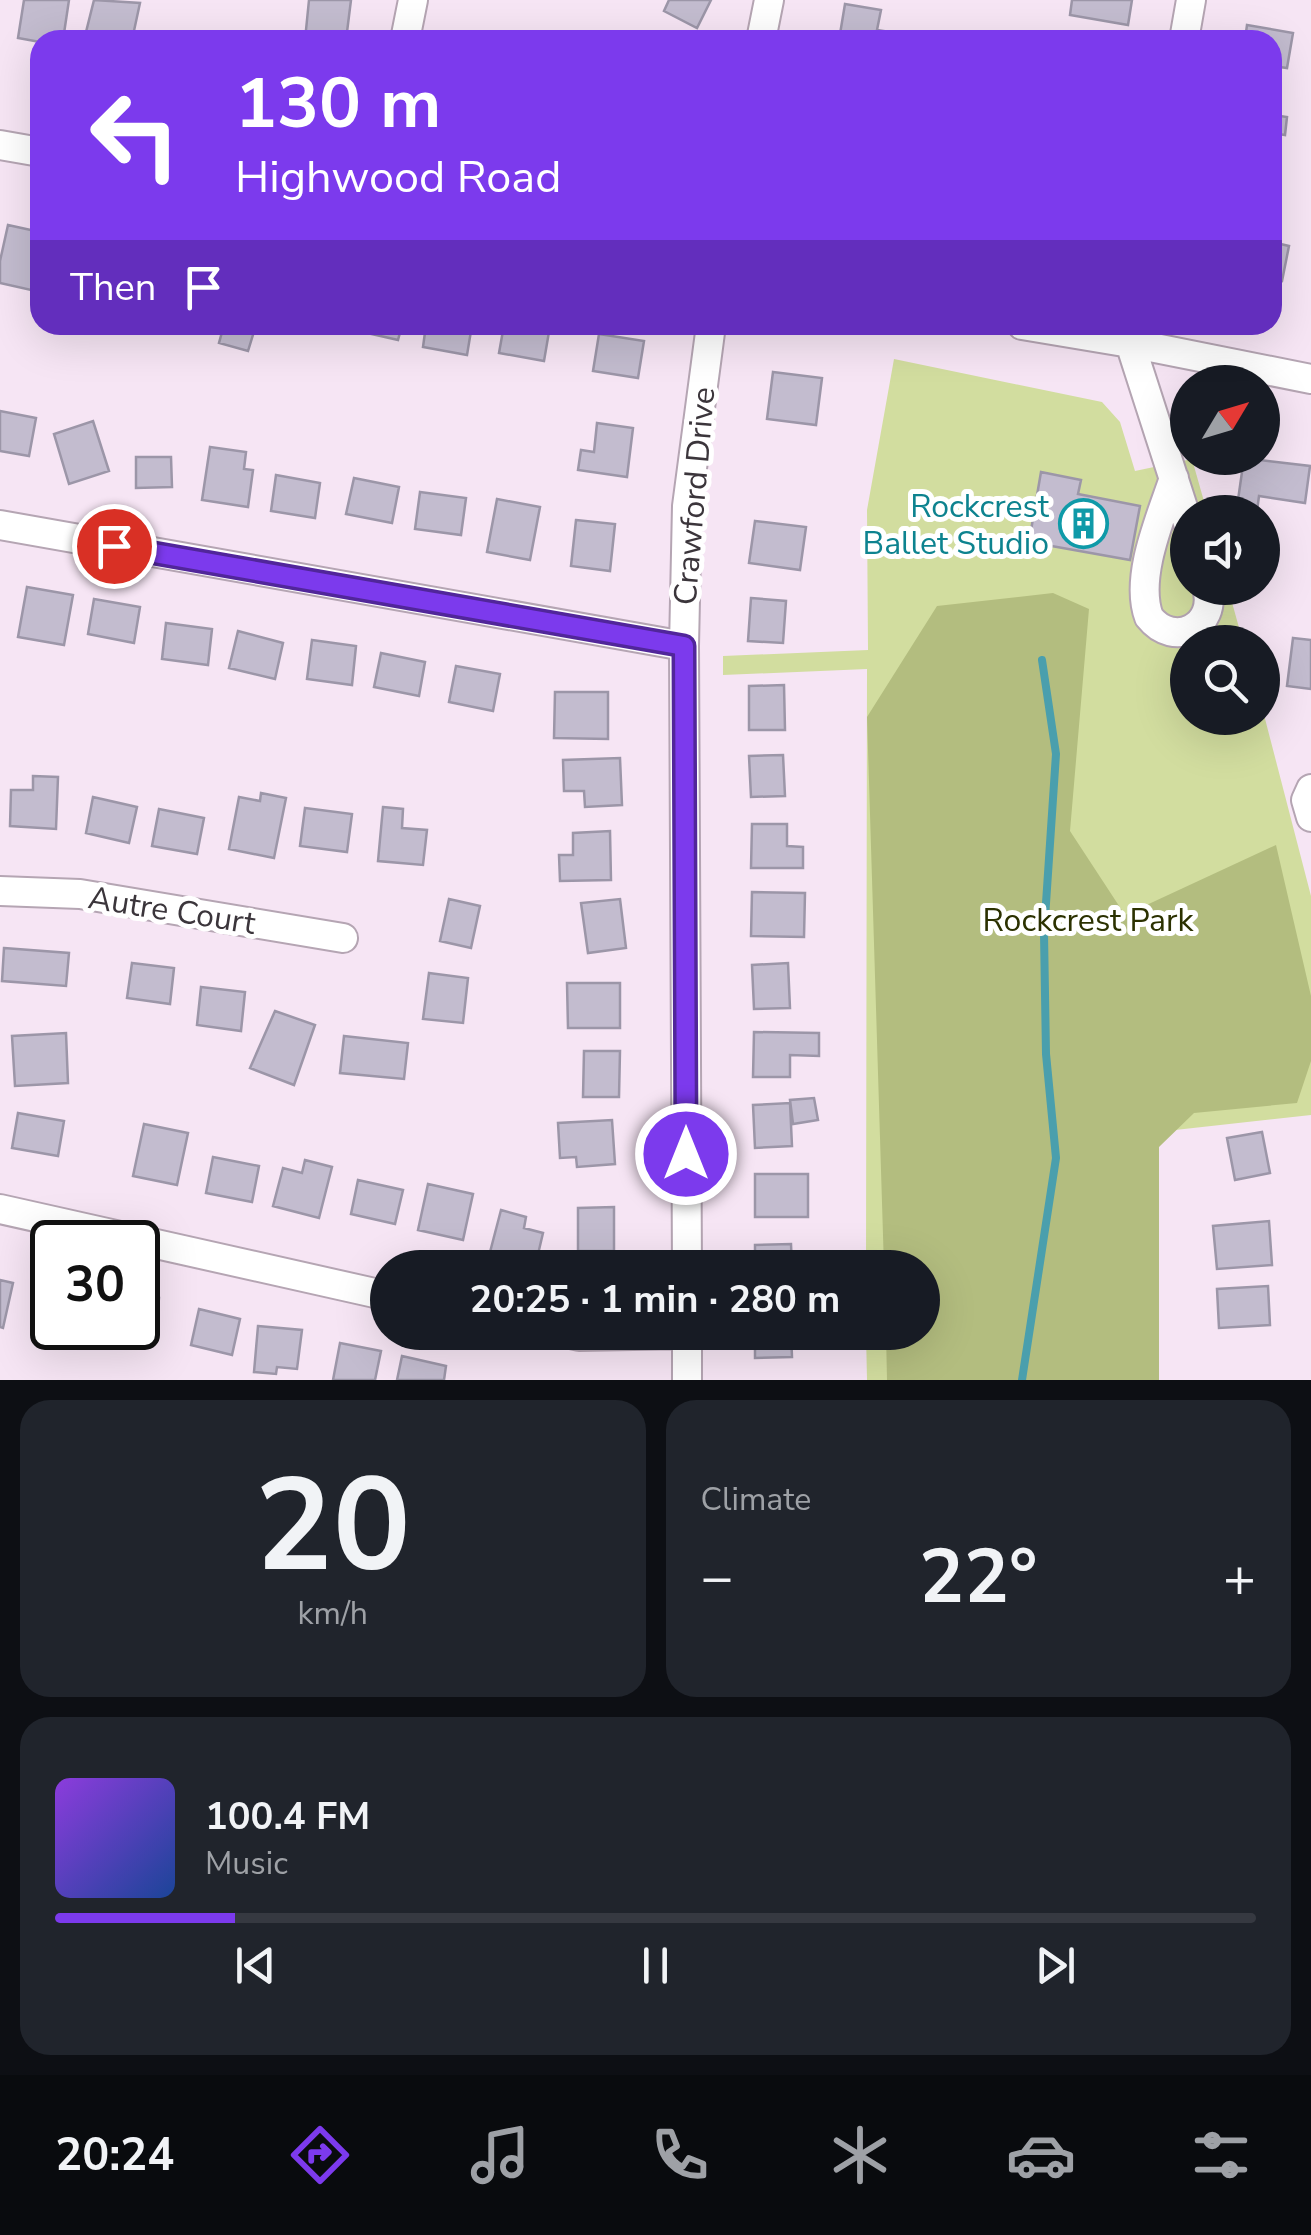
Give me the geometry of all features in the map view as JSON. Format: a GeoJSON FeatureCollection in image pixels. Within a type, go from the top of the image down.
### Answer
{"type":"FeatureCollection","features":[{"type":"Feature","properties":{"kind":"street"},"geometry":{"type":"LineString","coordinates":[[407,30],[412,0]]}},
{"type":"Feature","properties":{"kind":"street"},"geometry":{"type":"LineString","coordinates":[[764,30],[769,0]]}},
{"type":"Feature","properties":{"kind":"street"},"geometry":{"type":"LineString","coordinates":[[1186,30],[1191,0]]}},
{"type":"Feature","properties":{"kind":"street"},"geometry":{"type":"LineString","coordinates":[[0,145],[30,150]]}},
{"type":"Feature","properties":{"kind":"street","name":"Crawford Drive"},"geometry":{"type":"LineString","coordinates":[[686,1250],[684,646],[688,506],[709,335]]}},
{"type":"Feature","properties":{"kind":"street"},"geometry":{"type":"LineString","coordinates":[[1132,335],[1179,495]]}},
{"type":"Feature","properties":{"kind":"street"},"geometry":{"type":"LineString","coordinates":[[1136,335],[1311,379]]}},
{"type":"Feature","properties":{"kind":"street"},"geometry":{"type":"LineString","coordinates":[[1174,478],[1152,542],[1145,593],[1149,617],[1176,634],[1196,627],[1208,605]]}},
{"type":"Feature","properties":{"kind":"street"},"geometry":{"type":"LineString","coordinates":[[0,526],[684,646]]}},
{"type":"Feature","properties":{"kind":"street"},"geometry":{"type":"LineString","coordinates":[[1311,788],[1306,800],[1311,817]]}},
{"type":"Feature","properties":{"kind":"street","name":"Autre Court"},"geometry":{"type":"LineString","coordinates":[[0,891],[80,894],[343,938]]}},
{"type":"Feature","properties":{"kind":"street"},"geometry":{"type":"LineString","coordinates":[[0,1208],[370,1292]]}},
{"type":"Feature","properties":{"kind":"street"},"geometry":{"type":"LineString","coordinates":[[687,1350],[688,1380]]}},
{"type":"Feature","properties":{"kind":"green space","name":"Rockcrest Park"},"geometry":{"type":"Polygon","coordinates":[[[894,359],[1102,402],[1120,422],[1135,471],[1170,464],[1170,475],[1197,475],[1202,495],[1170,495],[1170,605],[1233,605],[1238,625],[1170,625],[1170,735],[1269,735],[1311,896],[1311,1115],[1148,1133],[1154,1380],[867,1380],[866,1350],[940,1350],[940,1250],[866,1250],[867,669],[723,675],[723,656],[868,650],[867,510],[894,359]]]}},
{"type":"Feature","properties":{"kind":"green space","name":"Rockcrest Park"},"geometry":{"type":"Polygon","coordinates":[[[1053,593],[1089,609],[1070,831],[1125,915],[1276,845],[1311,996],[1311,1061],[1297,1103],[1194,1113],[1159,1147],[1159,1380],[887,1380],[886,1350],[940,1350],[940,1250],[883,1250],[867,717],[937,606],[1053,593]]]}},
{"type":"Feature","properties":{"kind":"building"},"geometry":{"type":"Polygon","coordinates":[[[24,0],[69,0],[64,30],[30,30],[30,40],[18,38],[24,0]]]}},
{"type":"Feature","properties":{"kind":"building"},"geometry":{"type":"Polygon","coordinates":[[[94,0],[140,3],[134,30],[86,30],[94,0]]]}},
{"type":"Feature","properties":{"kind":"building"},"geometry":{"type":"Polygon","coordinates":[[[309,0],[351,0],[347,30],[306,30],[309,0]]]}},
{"type":"Feature","properties":{"kind":"building"},"geometry":{"type":"Polygon","coordinates":[[[669,0],[711,0],[697,28],[664,11],[669,0]]]}},
{"type":"Feature","properties":{"kind":"building"},"geometry":{"type":"Polygon","coordinates":[[[1072,0],[1132,0],[1128,25],[1070,15],[1072,0]]]}},
{"type":"Feature","properties":{"kind":"building"},"geometry":{"type":"Polygon","coordinates":[[[845,4],[881,10],[877,30],[841,30],[845,4]]]}},
{"type":"Feature","properties":{"kind":"building"},"geometry":{"type":"Polygon","coordinates":[[[1247,25],[1276,30],[1246,30],[1247,25]]]}},
{"type":"Feature","properties":{"kind":"building"},"geometry":{"type":"Polygon","coordinates":[[[1282,31],[1293,33],[1287,68],[1282,67],[1282,31]]]}},
{"type":"Feature","properties":{"kind":"building"},"geometry":{"type":"Polygon","coordinates":[[[1282,116],[1287,117],[1285,135],[1282,135],[1282,116]]]}},
{"type":"Feature","properties":{"kind":"building"},"geometry":{"type":"Polygon","coordinates":[[[8,225],[30,230],[30,290],[0,283],[0,261],[8,225]]]}},
{"type":"Feature","properties":{"kind":"building"},"geometry":{"type":"Polygon","coordinates":[[[1282,244],[1289,246],[1282,281],[1282,244]]]}},
{"type":"Feature","properties":{"kind":"building"},"geometry":{"type":"Polygon","coordinates":[[[221,335],[253,335],[248,351],[219,343],[221,335]]]}},
{"type":"Feature","properties":{"kind":"building"},"geometry":{"type":"Polygon","coordinates":[[[425,335],[470,335],[467,355],[423,347],[425,335]]]}},
{"type":"Feature","properties":{"kind":"building"},"geometry":{"type":"Polygon","coordinates":[[[502,335],[548,335],[544,361],[499,353],[502,335]]]}},
{"type":"Feature","properties":{"kind":"building"},"geometry":{"type":"Polygon","coordinates":[[[599,335],[644,341],[638,378],[593,371],[599,335]]]}},
{"type":"Feature","properties":{"kind":"building"},"geometry":{"type":"Polygon","coordinates":[[[773,372],[822,378],[816,425],[767,419],[773,372]]]}},
{"type":"Feature","properties":{"kind":"building"},"geometry":{"type":"Polygon","coordinates":[[[0,411],[36,418],[29,456],[0,451],[0,411]]]}},
{"type":"Feature","properties":{"kind":"building"},"geometry":{"type":"Polygon","coordinates":[[[93,421],[109,471],[69,484],[54,434],[93,421]]]}},
{"type":"Feature","properties":{"kind":"building"},"geometry":{"type":"Polygon","coordinates":[[[597,423],[633,428],[627,477],[578,470],[581,450],[594,452],[597,423]]]}},
{"type":"Feature","properties":{"kind":"building"},"geometry":{"type":"Polygon","coordinates":[[[210,447],[246,452],[244,469],[253,470],[248,507],[202,500],[210,447]]]}},
{"type":"Feature","properties":{"kind":"building"},"geometry":{"type":"Polygon","coordinates":[[[136,457],[171,457],[172,487],[136,488],[136,457]]]}},
{"type":"Feature","properties":{"kind":"building"},"geometry":{"type":"Polygon","coordinates":[[[1280,462],[1310,466],[1305,503],[1280,499],[1280,495],[1239,495],[1242,475],[1280,475],[1280,462]]]}},
{"type":"Feature","properties":{"kind":"building","name":"Rockcrest Ballet Studio"},"geometry":{"type":"Polygon","coordinates":[[[1041,472],[1081,480],[1078,494],[1140,506],[1130,560],[1029,542],[1041,472]]]}},
{"type":"Feature","properties":{"kind":"building"},"geometry":{"type":"Polygon","coordinates":[[[276,475],[320,483],[315,518],[271,511],[276,475]]]}},
{"type":"Feature","properties":{"kind":"building"},"geometry":{"type":"Polygon","coordinates":[[[354,478],[399,487],[392,523],[346,514],[354,478]]]}},
{"type":"Feature","properties":{"kind":"building"},"geometry":{"type":"Polygon","coordinates":[[[420,492],[466,498],[461,535],[415,529],[420,492]]]}},
{"type":"Feature","properties":{"kind":"building"},"geometry":{"type":"Polygon","coordinates":[[[497,499],[540,507],[530,560],[487,552],[497,499]]]}},
{"type":"Feature","properties":{"kind":"building"},"geometry":{"type":"Polygon","coordinates":[[[576,520],[615,524],[610,571],[571,566],[576,520]]]}},
{"type":"Feature","properties":{"kind":"building"},"geometry":{"type":"Polygon","coordinates":[[[755,521],[806,527],[800,570],[749,563],[755,521]]]}},
{"type":"Feature","properties":{"kind":"building"},"geometry":{"type":"Polygon","coordinates":[[[27,587],[73,595],[64,645],[18,637],[27,587]]]}},
{"type":"Feature","properties":{"kind":"building"},"geometry":{"type":"Polygon","coordinates":[[[751,598],[786,601],[783,643],[748,641],[751,598]]]}},
{"type":"Feature","properties":{"kind":"building"},"geometry":{"type":"Polygon","coordinates":[[[94,599],[140,607],[134,643],[88,634],[94,599]]]}},
{"type":"Feature","properties":{"kind":"building"},"geometry":{"type":"Polygon","coordinates":[[[166,623],[212,629],[208,665],[162,659],[166,623]]]}},
{"type":"Feature","properties":{"kind":"building"},"geometry":{"type":"Polygon","coordinates":[[[238,631],[283,643],[275,679],[229,668],[238,631]]]}},
{"type":"Feature","properties":{"kind":"building"},"geometry":{"type":"Polygon","coordinates":[[[1293,638],[1311,640],[1311,689],[1287,686],[1293,638]]]}},
{"type":"Feature","properties":{"kind":"building"},"geometry":{"type":"Polygon","coordinates":[[[312,640],[356,646],[352,685],[307,679],[312,640]]]}},
{"type":"Feature","properties":{"kind":"building"},"geometry":{"type":"Polygon","coordinates":[[[381,653],[425,662],[419,696],[374,687],[381,653]]]}},
{"type":"Feature","properties":{"kind":"building"},"geometry":{"type":"Polygon","coordinates":[[[456,666],[500,674],[493,711],[449,702],[456,666]]]}},
{"type":"Feature","properties":{"kind":"building"},"geometry":{"type":"Polygon","coordinates":[[[784,685],[785,730],[749,730],[749,686],[784,685]]]}},
{"type":"Feature","properties":{"kind":"building"},"geometry":{"type":"Polygon","coordinates":[[[555,692],[608,692],[608,739],[554,738],[555,692]]]}},
{"type":"Feature","properties":{"kind":"building"},"geometry":{"type":"Polygon","coordinates":[[[783,755],[785,796],[751,797],[749,756],[783,755]]]}},
{"type":"Feature","properties":{"kind":"building"},"geometry":{"type":"Polygon","coordinates":[[[620,758],[622,805],[585,807],[584,791],[564,791],[563,760],[620,758]]]}},
{"type":"Feature","properties":{"kind":"building"},"geometry":{"type":"Polygon","coordinates":[[[33,776],[58,777],[56,829],[10,826],[11,790],[33,790],[33,776]]]}},
{"type":"Feature","properties":{"kind":"building"},"geometry":{"type":"Polygon","coordinates":[[[261,793],[286,798],[274,858],[229,849],[239,797],[260,801],[261,793]]]}},
{"type":"Feature","properties":{"kind":"building"},"geometry":{"type":"Polygon","coordinates":[[[93,797],[137,807],[129,843],[86,833],[93,797]]]}},
{"type":"Feature","properties":{"kind":"building"},"geometry":{"type":"Polygon","coordinates":[[[383,807],[403,809],[402,828],[427,830],[423,865],[378,861],[383,807]]]}},
{"type":"Feature","properties":{"kind":"building"},"geometry":{"type":"Polygon","coordinates":[[[305,808],[352,814],[347,852],[300,846],[305,808]]]}},
{"type":"Feature","properties":{"kind":"building"},"geometry":{"type":"Polygon","coordinates":[[[159,809],[204,818],[197,854],[152,846],[159,809]]]}},
{"type":"Feature","properties":{"kind":"building"},"geometry":{"type":"Polygon","coordinates":[[[752,824],[787,824],[787,846],[803,847],[803,868],[751,868],[752,824]]]}},
{"type":"Feature","properties":{"kind":"building"},"geometry":{"type":"Polygon","coordinates":[[[610,831],[611,880],[560,881],[559,855],[573,855],[573,833],[610,831]]]}},
{"type":"Feature","properties":{"kind":"building"},"geometry":{"type":"Polygon","coordinates":[[[752,892],[805,893],[804,937],[751,936],[752,892]]]}},
{"type":"Feature","properties":{"kind":"building"},"geometry":{"type":"Polygon","coordinates":[[[449,899],[480,906],[471,948],[440,941],[449,899]]]}},
{"type":"Feature","properties":{"kind":"building"},"geometry":{"type":"Polygon","coordinates":[[[620,899],[626,948],[588,953],[581,903],[620,899]]]}},
{"type":"Feature","properties":{"kind":"building"},"geometry":{"type":"Polygon","coordinates":[[[4,948],[69,953],[66,986],[2,981],[4,948]]]}},
{"type":"Feature","properties":{"kind":"building"},"geometry":{"type":"Polygon","coordinates":[[[132,963],[174,968],[170,1004],[127,998],[132,963]]]}},
{"type":"Feature","properties":{"kind":"building"},"geometry":{"type":"Polygon","coordinates":[[[788,963],[790,1008],[754,1009],[752,965],[788,963]]]}},
{"type":"Feature","properties":{"kind":"building"},"geometry":{"type":"Polygon","coordinates":[[[429,973],[468,978],[463,1023],[423,1019],[429,973]]]}},
{"type":"Feature","properties":{"kind":"building"},"geometry":{"type":"Polygon","coordinates":[[[567,983],[620,983],[620,1028],[568,1028],[567,983]]]}},
{"type":"Feature","properties":{"kind":"building"},"geometry":{"type":"Polygon","coordinates":[[[201,987],[245,992],[241,1031],[197,1025],[201,987]]]}},
{"type":"Feature","properties":{"kind":"building"},"geometry":{"type":"Polygon","coordinates":[[[275,1011],[315,1025],[294,1085],[250,1068],[275,1011]]]}},
{"type":"Feature","properties":{"kind":"building"},"geometry":{"type":"Polygon","coordinates":[[[754,1032],[819,1033],[819,1056],[790,1055],[790,1077],[753,1077],[754,1032]]]}},
{"type":"Feature","properties":{"kind":"building"},"geometry":{"type":"Polygon","coordinates":[[[66,1033],[68,1083],[15,1086],[12,1036],[66,1033]]]}},
{"type":"Feature","properties":{"kind":"building"},"geometry":{"type":"Polygon","coordinates":[[[344,1036],[408,1043],[404,1079],[340,1073],[344,1036]]]}},
{"type":"Feature","properties":{"kind":"building"},"geometry":{"type":"Polygon","coordinates":[[[584,1051],[620,1051],[619,1097],[583,1097],[584,1051]]]}},
{"type":"Feature","properties":{"kind":"building"},"geometry":{"type":"Polygon","coordinates":[[[814,1098],[818,1120],[793,1124],[790,1100],[814,1098]]]}},
{"type":"Feature","properties":{"kind":"building"},"geometry":{"type":"Polygon","coordinates":[[[790,1103],[792,1146],[755,1148],[753,1105],[790,1103]]]}},
{"type":"Feature","properties":{"kind":"building"},"geometry":{"type":"Polygon","coordinates":[[[18,1113],[64,1121],[58,1156],[12,1148],[18,1113]]]}},
{"type":"Feature","properties":{"kind":"building"},"geometry":{"type":"Polygon","coordinates":[[[612,1120],[615,1164],[577,1167],[576,1157],[560,1158],[558,1123],[612,1120]]]}},
{"type":"Feature","properties":{"kind":"building"},"geometry":{"type":"Polygon","coordinates":[[[144,1124],[188,1133],[177,1185],[133,1176],[144,1124]]]}},
{"type":"Feature","properties":{"kind":"building"},"geometry":{"type":"Polygon","coordinates":[[[1262,1132],[1270,1173],[1235,1180],[1227,1138],[1262,1132]]]}},
{"type":"Feature","properties":{"kind":"building"},"geometry":{"type":"Polygon","coordinates":[[[213,1157],[259,1166],[252,1202],[206,1193],[213,1157]]]}},
{"type":"Feature","properties":{"kind":"building"},"geometry":{"type":"Polygon","coordinates":[[[305,1160],[332,1167],[319,1218],[273,1206],[283,1168],[302,1173],[305,1160]]]}},
{"type":"Feature","properties":{"kind":"building"},"geometry":{"type":"Polygon","coordinates":[[[755,1174],[808,1174],[808,1217],[755,1217],[755,1174]]]}},
{"type":"Feature","properties":{"kind":"building"},"geometry":{"type":"Polygon","coordinates":[[[358,1180],[403,1190],[395,1224],[351,1214],[358,1180]]]}},
{"type":"Feature","properties":{"kind":"building"},"geometry":{"type":"Polygon","coordinates":[[[428,1184],[473,1194],[463,1240],[418,1230],[428,1184]]]}},
{"type":"Feature","properties":{"kind":"building"},"geometry":{"type":"Polygon","coordinates":[[[614,1207],[614,1250],[578,1250],[578,1208],[614,1207]]]}},
{"type":"Feature","properties":{"kind":"building"},"geometry":{"type":"Polygon","coordinates":[[[501,1210],[526,1217],[524,1228],[543,1233],[539,1250],[491,1250],[501,1210]]]}},
{"type":"Feature","properties":{"kind":"building"},"geometry":{"type":"Polygon","coordinates":[[[1269,1221],[1272,1265],[1217,1269],[1213,1226],[1269,1221]]]}},
{"type":"Feature","properties":{"kind":"building"},"geometry":{"type":"Polygon","coordinates":[[[791,1244],[791,1250],[755,1250],[755,1245],[791,1244]]]}},
{"type":"Feature","properties":{"kind":"building"},"geometry":{"type":"Polygon","coordinates":[[[0,1280],[13,1283],[3,1328],[0,1327],[0,1280]]]}},
{"type":"Feature","properties":{"kind":"building"},"geometry":{"type":"Polygon","coordinates":[[[1268,1286],[1270,1325],[1219,1328],[1217,1289],[1268,1286]]]}},
{"type":"Feature","properties":{"kind":"building"},"geometry":{"type":"Polygon","coordinates":[[[199,1309],[240,1319],[232,1355],[191,1345],[199,1309]]]}},
{"type":"Feature","properties":{"kind":"building"},"geometry":{"type":"Polygon","coordinates":[[[258,1326],[302,1330],[297,1369],[277,1367],[276,1374],[254,1372],[258,1326]]]}},
{"type":"Feature","properties":{"kind":"building"},"geometry":{"type":"Polygon","coordinates":[[[340,1343],[381,1351],[375,1380],[333,1380],[340,1343]]]}},
{"type":"Feature","properties":{"kind":"building"},"geometry":{"type":"Polygon","coordinates":[[[755,1350],[792,1350],[792,1357],[755,1358],[755,1350]]]}},
{"type":"Feature","properties":{"kind":"building"},"geometry":{"type":"Polygon","coordinates":[[[402,1356],[446,1366],[444,1380],[397,1380],[402,1356]]]}},
{"type":"Feature","properties":{"kind":"waterway"},"geometry":{"type":"LineString","coordinates":[[1022,1380],[1056,1158],[1046,1054],[1044,933],[1056,754],[1042,660]]}},
{"type":"Feature","properties":{"kind":"place","name":"Rockcrest Ballet Studio"},"geometry":{"type":"Point","coordinates":[1084,524]}},
{"type":"Feature","properties":{"kind":"route"},"geometry":{"type":"LineString","coordinates":[[114,546],[684,646],[686,1154]]}}]}
